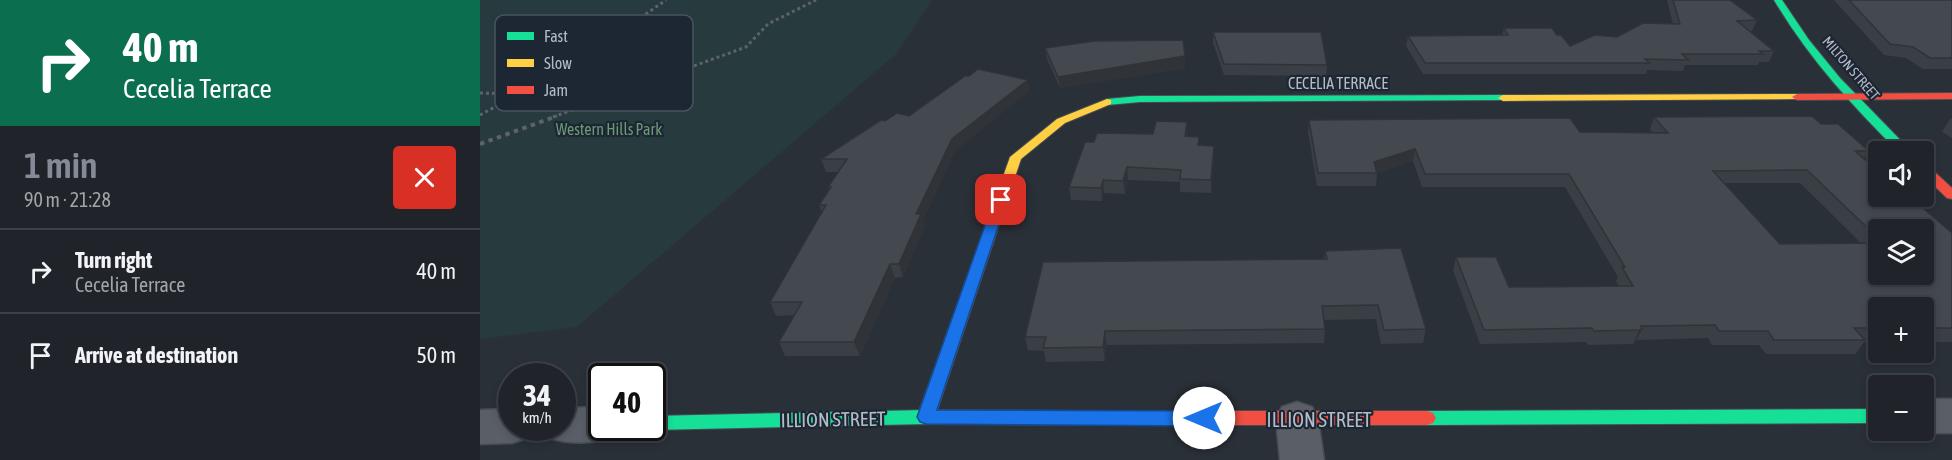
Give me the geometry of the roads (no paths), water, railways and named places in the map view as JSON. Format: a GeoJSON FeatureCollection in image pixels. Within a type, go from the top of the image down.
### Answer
{"type":"FeatureCollection","features":[{"type":"Feature","properties":{"kind":"street","name":"MILTON STREET"},"geometry":{"type":"LineString","coordinates":[[1778,0],[1815,52],[1853,98],[1895,141]]}},
{"type":"Feature","properties":{"kind":"street","name":"CECELIA TERRACE"},"geometry":{"type":"LineString","coordinates":[[926,417],[1016,157],[1061,121],[1107,102],[1140,99],[1952,96]]}},
{"type":"Feature","properties":{"kind":"street"},"geometry":{"type":"LineString","coordinates":[[1934,178],[1952,195]]}},
{"type":"Feature","properties":{"kind":"street","name":"ILLION STREET"},"geometry":{"type":"LineString","coordinates":[[666,423],[926,417],[1299,440],[1868,416]]}},
{"type":"Feature","properties":{"kind":"street"},"geometry":{"type":"LineString","coordinates":[[1934,416],[1952,416]]}},
{"type":"Feature","properties":{"kind":"street"},"geometry":{"type":"LineString","coordinates":[[480,427],[498,426]]}},
{"type":"Feature","properties":{"kind":"park label","name":"Western Hills Park"},"geometry":{"type":"Point","coordinates":[609,129]}}]}
